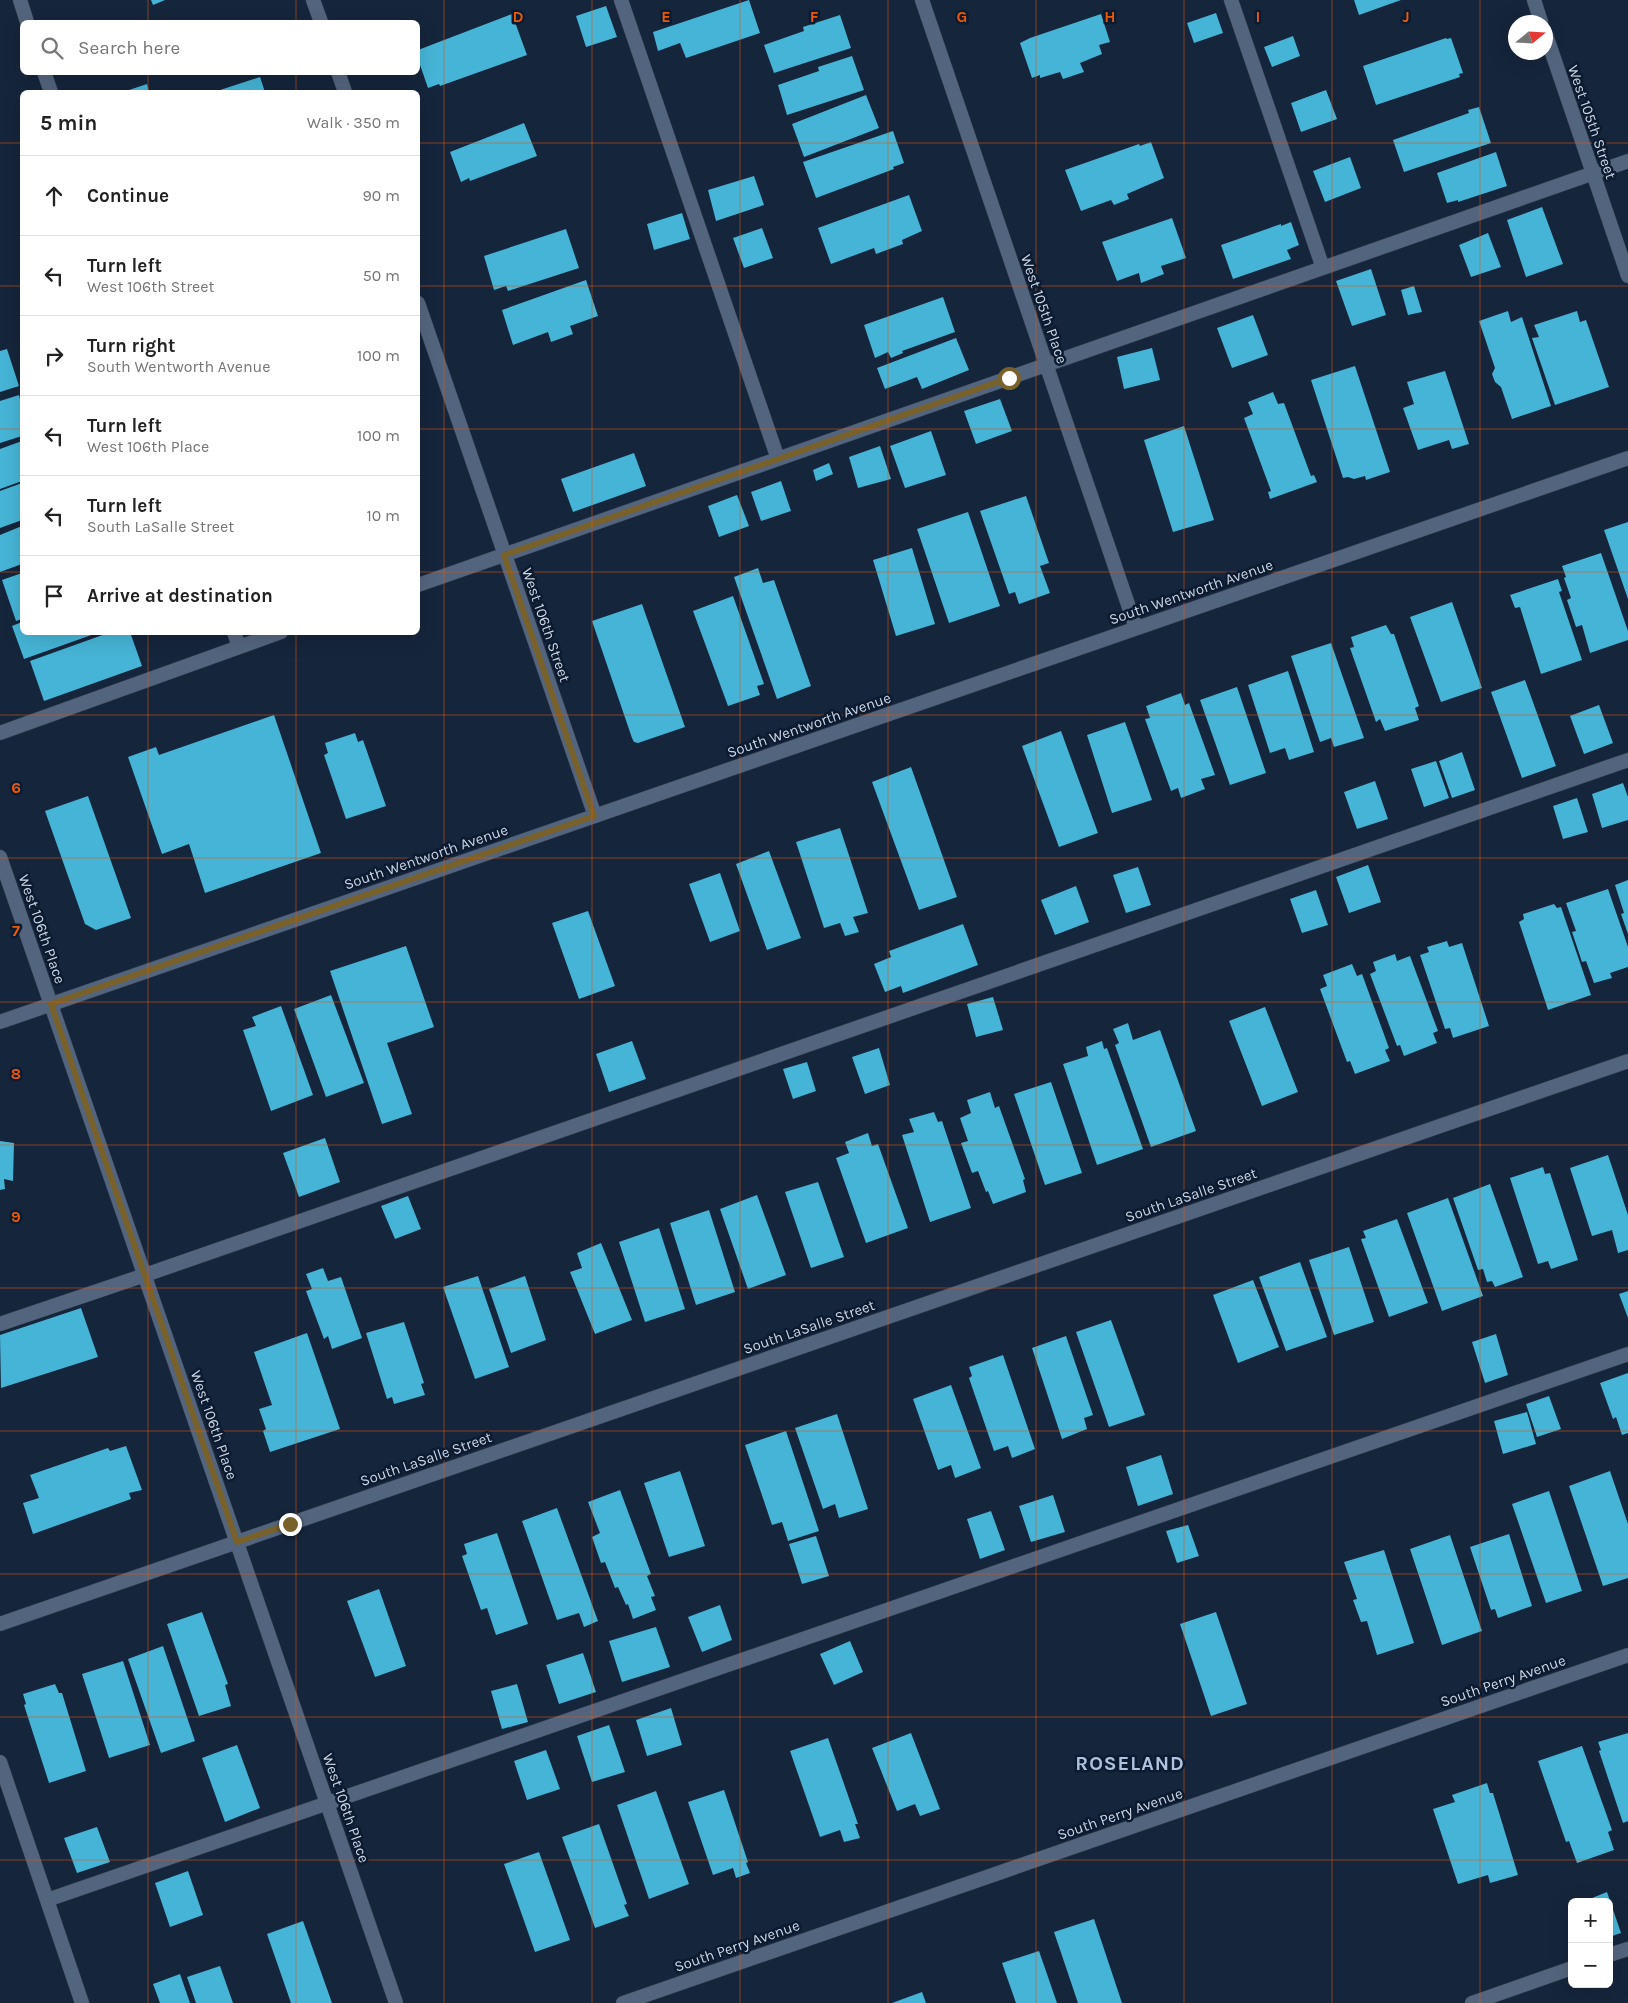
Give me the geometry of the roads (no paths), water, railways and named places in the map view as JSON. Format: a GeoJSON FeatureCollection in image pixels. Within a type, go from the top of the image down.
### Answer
{"type":"FeatureCollection","features":[{"type":"Feature","properties":{"kind":"street"},"geometry":{"type":"LineString","coordinates":[[20,0],[27,20]]}},
{"type":"Feature","properties":{"kind":"street"},"geometry":{"type":"LineString","coordinates":[[313,0],[320,20]]}},
{"type":"Feature","properties":{"kind":"street"},"geometry":{"type":"LineString","coordinates":[[621,0],[778,459]]}},
{"type":"Feature","properties":{"kind":"street","name":"West 105th Place"},"geometry":{"type":"LineString","coordinates":[[922,0],[1136,628]]}},
{"type":"Feature","properties":{"kind":"street"},"geometry":{"type":"LineString","coordinates":[[1231,0],[1323,268]]}},
{"type":"Feature","properties":{"kind":"street"},"geometry":{"type":"LineString","coordinates":[[1534,0],[1539,15]]}},
{"type":"Feature","properties":{"kind":"street","name":"West 105th Street"},"geometry":{"type":"LineString","coordinates":[[1553,56],[1628,276]]}},
{"type":"Feature","properties":{"kind":"street"},"geometry":{"type":"LineString","coordinates":[[45,75],[50,90]]}},
{"type":"Feature","properties":{"kind":"street"},"geometry":{"type":"LineString","coordinates":[[339,75],[344,90]]}},
{"type":"Feature","properties":{"kind":"street"},"geometry":{"type":"LineString","coordinates":[[420,584],[1628,162]]}},
{"type":"Feature","properties":{"kind":"street","name":"West 106th Street"},"geometry":{"type":"LineString","coordinates":[[420,309],[594,816]]}},
{"type":"Feature","properties":{"kind":"street","name":"South Wentworth Avenue"},"geometry":{"type":"LineString","coordinates":[[0,1022],[1628,458]]}},
{"type":"Feature","properties":{"kind":"street"},"geometry":{"type":"LineString","coordinates":[[235,635],[239,647]]}},
{"type":"Feature","properties":{"kind":"street"},"geometry":{"type":"LineString","coordinates":[[0,733],[273,635]]}},
{"type":"Feature","properties":{"kind":"street"},"geometry":{"type":"LineString","coordinates":[[0,1324],[1628,760]]}},
{"type":"Feature","properties":{"kind":"street","name":"West 106th Place"},"geometry":{"type":"LineString","coordinates":[[0,857],[396,2003]]}},
{"type":"Feature","properties":{"kind":"street","name":"South LaSalle Street"},"geometry":{"type":"LineString","coordinates":[[0,1624],[1628,1061]]}},
{"type":"Feature","properties":{"kind":"street"},"geometry":{"type":"LineString","coordinates":[[47,1900],[1628,1354]]}},
{"type":"Feature","properties":{"kind":"street","name":"South Perry Avenue"},"geometry":{"type":"LineString","coordinates":[[623,2003],[1628,1655]]}},
{"type":"Feature","properties":{"kind":"street"},"geometry":{"type":"LineString","coordinates":[[0,1762],[82,2003]]}},
{"type":"Feature","properties":{"kind":"street"},"geometry":{"type":"LineString","coordinates":[[1613,1954],[1628,1949]]}},
{"type":"Feature","properties":{"kind":"street"},"geometry":{"type":"LineString","coordinates":[[1472,2003],[1568,1969]]}},
{"type":"Feature","properties":{"kind":"district","name":"ROSELAND"},"geometry":{"type":"Point","coordinates":[1130,1763]}}]}
